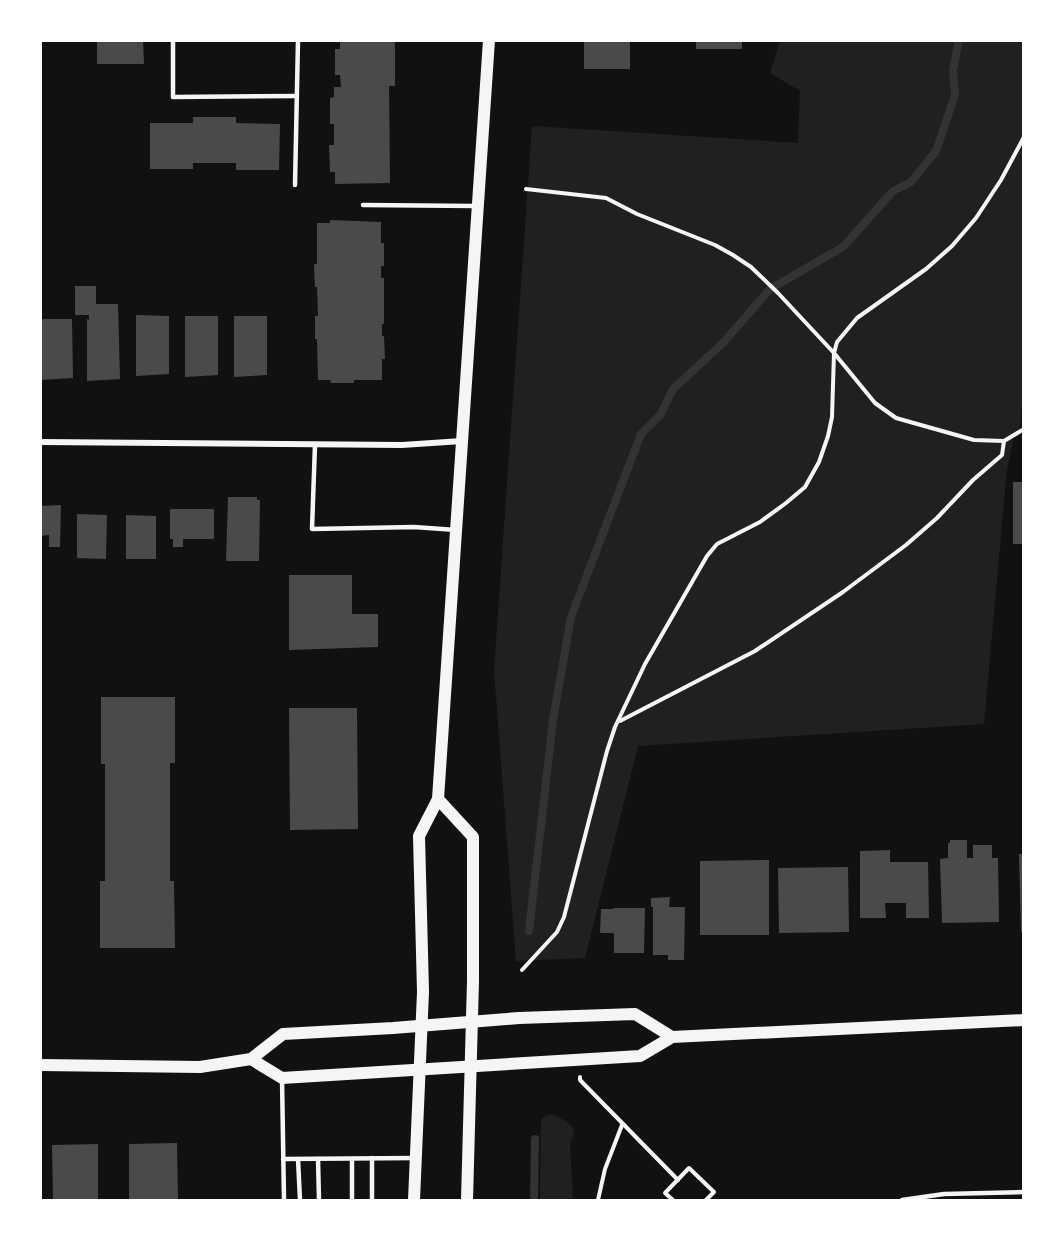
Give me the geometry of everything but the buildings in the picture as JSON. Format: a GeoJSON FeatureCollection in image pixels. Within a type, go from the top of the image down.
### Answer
{"type":"FeatureCollection","features":[{"type":"Feature","properties":{"kind":"main road"},"geometry":{"type":"LineString","coordinates":[[414,1200],[423,992],[419,836],[438,799],[489,40]]}},
{"type":"Feature","properties":{"kind":"main road"},"geometry":{"type":"LineString","coordinates":[[438,799],[473,837],[472,1021],[467,1200]]}},
{"type":"Feature","properties":{"kind":"main road"},"geometry":{"type":"LineString","coordinates":[[40,1065],[200,1067],[251,1059],[283,1034],[519,1018],[635,1014],[672,1037]]}},
{"type":"Feature","properties":{"kind":"main road"},"geometry":{"type":"LineString","coordinates":[[251,1059],[282,1078],[640,1056],[672,1037],[1023,1020]]}},
{"type":"Feature","properties":{"kind":"street"},"geometry":{"type":"LineString","coordinates":[[40,442],[416,445],[462,441]]}},
{"type":"Feature","properties":{"kind":"lane"},"geometry":{"type":"LineString","coordinates":[[173,40],[173,97],[297,96]]}},
{"type":"Feature","properties":{"kind":"lane"},"geometry":{"type":"LineString","coordinates":[[295,185],[298,40]]}},
{"type":"Feature","properties":{"kind":"lane"},"geometry":{"type":"LineString","coordinates":[[363,205],[478,206]]}},
{"type":"Feature","properties":{"kind":"lane"},"geometry":{"type":"LineString","coordinates":[[315,445],[312,529],[414,527],[456,531]]}},
{"type":"Feature","properties":{"kind":"lane"},"geometry":{"type":"LineString","coordinates":[[282,1078],[284,1200]]}},
{"type":"Feature","properties":{"kind":"lane"},"geometry":{"type":"LineString","coordinates":[[318,1158],[319,1200]]}},
{"type":"Feature","properties":{"kind":"lane"},"geometry":{"type":"LineString","coordinates":[[372,1158],[372,1200]]}},
{"type":"Feature","properties":{"kind":"lane"},"geometry":{"type":"LineString","coordinates":[[283,1159],[416,1158]]}},
{"type":"Feature","properties":{"kind":"lane"},"geometry":{"type":"LineString","coordinates":[[298,1159],[300,1200]]}},
{"type":"Feature","properties":{"kind":"lane"},"geometry":{"type":"LineString","coordinates":[[352,1159],[352,1200]]}},
{"type":"Feature","properties":{"kind":"lane"},"geometry":{"type":"LineString","coordinates":[[902,1200],[944,1194],[1023,1192]]}},
{"type":"Feature","properties":{"kind":"path"},"geometry":{"type":"LineString","coordinates":[[522,970],[556,932],[564,918],[607,751],[618,722],[645,664],[699,567],[717,544],[760,522],[805,488],[819,462],[828,436],[832,417],[834,353],[837,342],[856,318],[934,263],[958,239],[976,218],[1001,180],[1023,137]]}},
{"type":"Feature","properties":{"kind":"path"},"geometry":{"type":"LineString","coordinates":[[526,189],[606,198],[637,214],[723,249],[751,267],[778,293],[834,353],[875,402],[896,418],[974,440],[1004,441],[1023,429]]}},
{"type":"Feature","properties":{"kind":"path"},"geometry":{"type":"LineString","coordinates":[[618,722],[755,651],[894,554],[937,518],[973,480],[1002,455],[1004,441]]}},
{"type":"Feature","properties":{"kind":"path"},"geometry":{"type":"LineString","coordinates":[[580,1059],[580,1080],[678,1180]]}},
{"type":"Feature","properties":{"kind":"path"},"geometry":{"type":"LineString","coordinates":[[598,1200],[605,1168],[622,1125]]}},
{"type":"Feature","properties":{"kind":"path"},"geometry":{"type":"LineString","coordinates":[[673,1200],[665,1193],[689,1168],[714,1192],[708,1198],[714,1200]]}},
{"type":"Feature","properties":{"kind":"shaded area"},"geometry":{"type":"Polygon","coordinates":[[[780,41],[1023,41],[1024,377],[1020,428],[1014,437],[1007,469],[984,724],[638,746],[585,958],[516,961],[494,670],[532,126],[798,143],[800,91],[770,73],[780,41]]]}},
{"type":"Feature","properties":{"kind":"shaded area"},"geometry":{"type":"Polygon","coordinates":[[[550,1114],[569,1124],[574,1132],[570,1142],[573,1200],[540,1200],[541,1119],[550,1114]]]}},
{"type":"Feature","properties":{"kind":"waterway"},"geometry":{"type":"LineString","coordinates":[[529,931],[553,720],[571,617],[641,434],[661,414],[673,389],[723,343],[770,289],[843,247],[893,191],[911,182],[936,151],[955,95],[953,70],[959,40]]}},
{"type":"Feature","properties":{"kind":"waterway"},"geometry":{"type":"LineString","coordinates":[[534,1200],[535,1139]]}}]}
